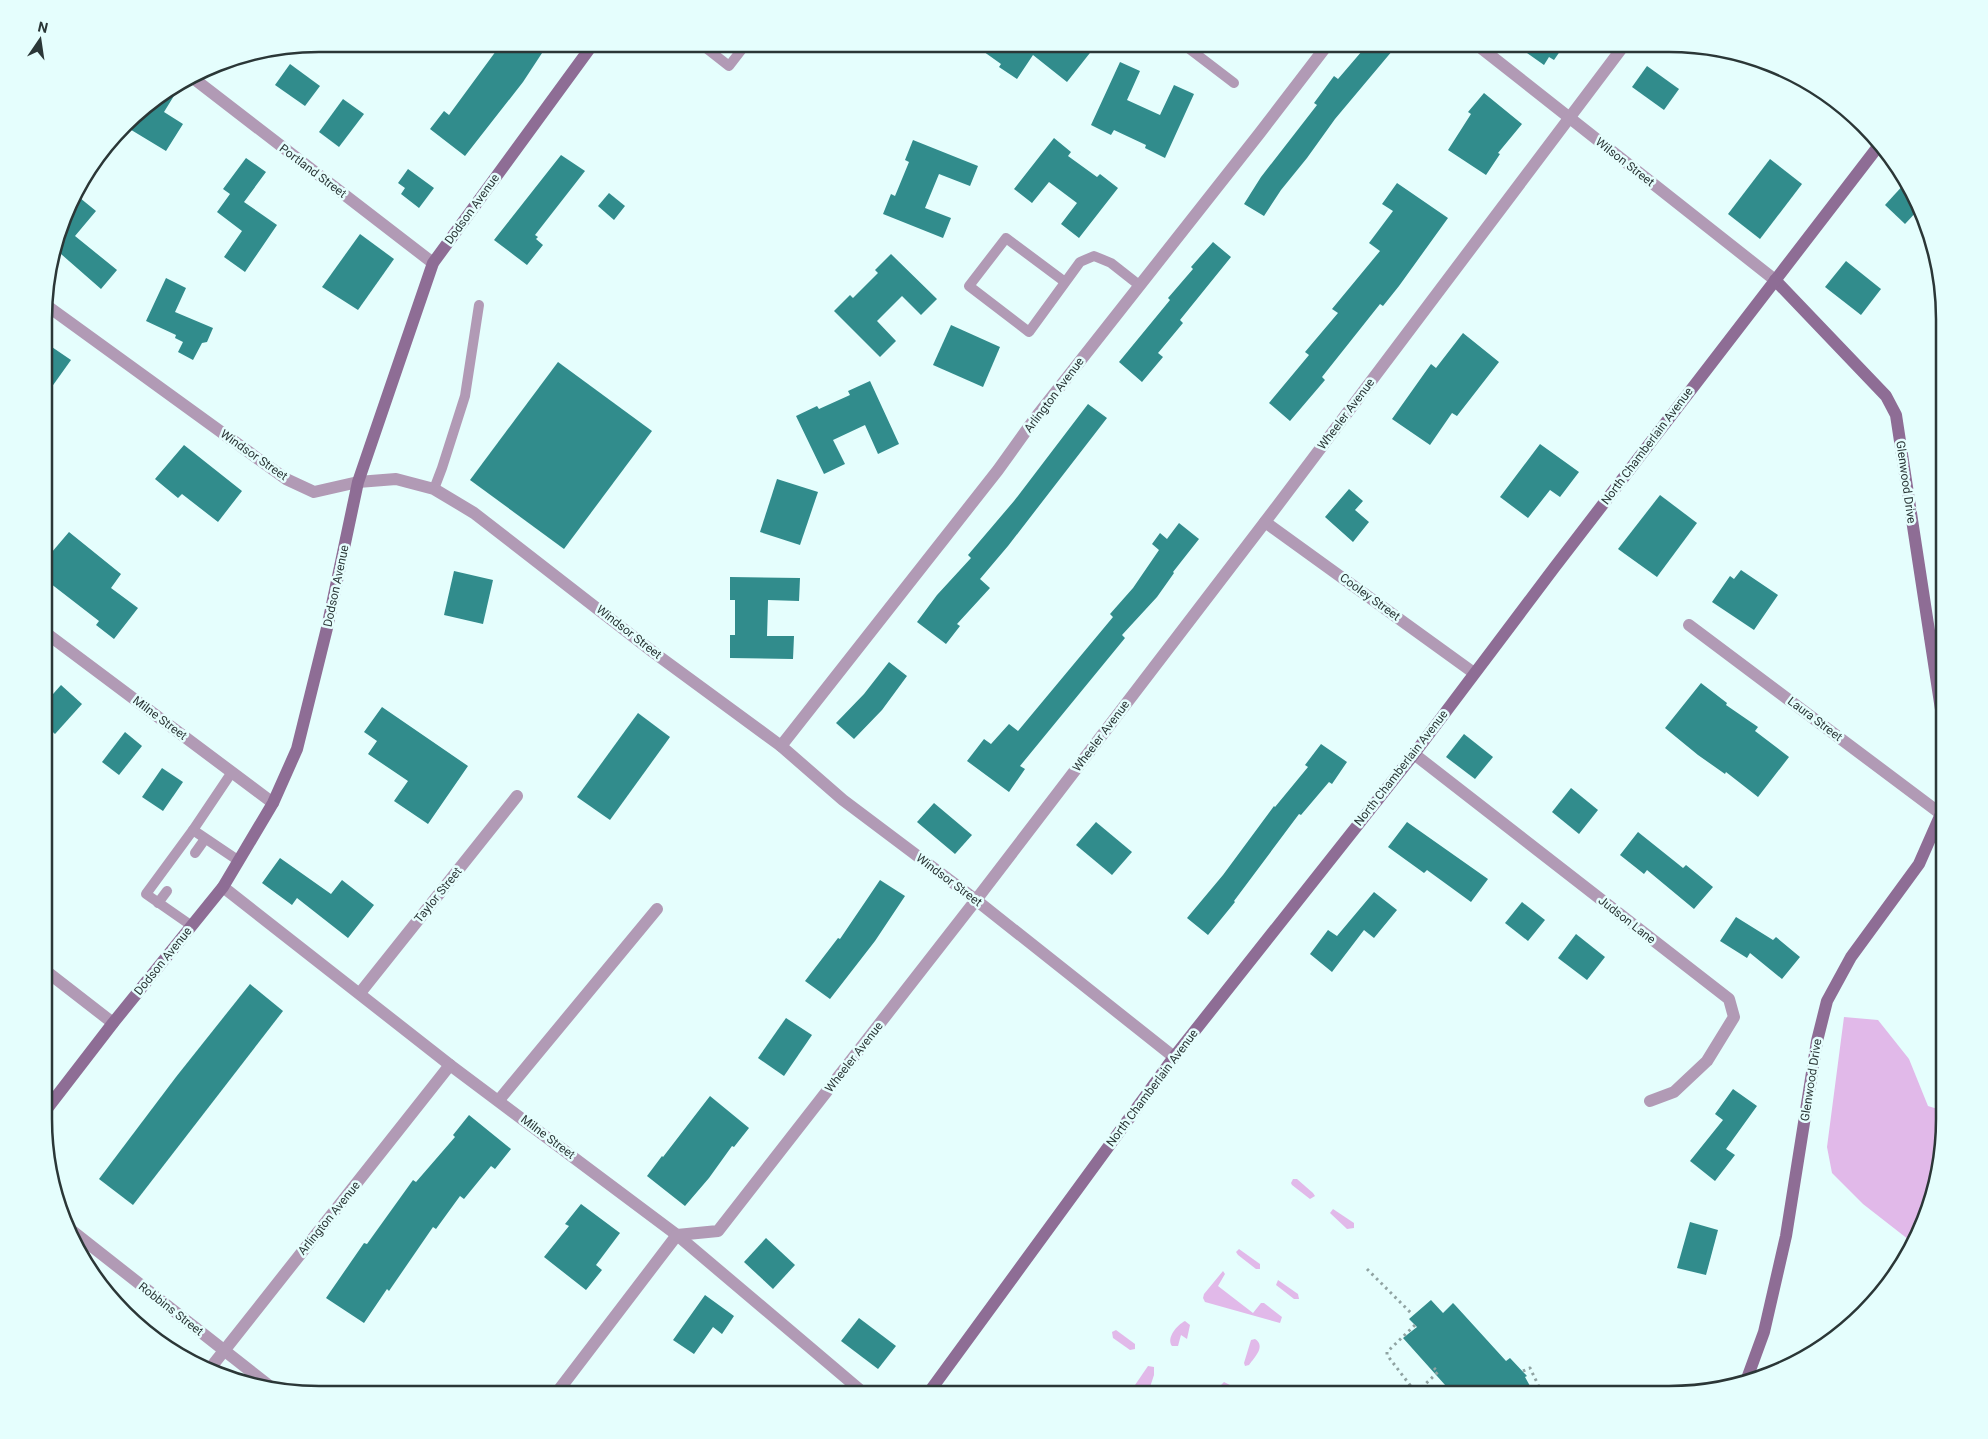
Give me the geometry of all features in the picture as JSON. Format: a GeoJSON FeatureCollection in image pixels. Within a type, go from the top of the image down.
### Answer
{"type":"FeatureCollection","features":[{"type":"Feature","properties":{"kind":"street","name":"Dodson Avenue"},"geometry":{"type":"LineString","coordinates":[[52,1102],[222,887],[273,803],[297,749],[327,628],[358,482],[433,263],[586,52]]}},
{"type":"Feature","properties":{"kind":"street","name":"Arlington Avenue"},"geometry":{"type":"LineString","coordinates":[[781,746],[1322,52]]}},
{"type":"Feature","properties":{"kind":"street","name":"Wilson Street"},"geometry":{"type":"LineString","coordinates":[[1486,52],[1775,280]]}},
{"type":"Feature","properties":{"kind":"street","name":"Wheeler Avenue"},"geometry":{"type":"LineString","coordinates":[[677,1235],[718,1230],[976,900],[1265,522],[1618,52]]}},
{"type":"Feature","properties":{"kind":"street","name":"Portland Street"},"geometry":{"type":"LineString","coordinates":[[197,82],[433,263]]}},
{"type":"Feature","properties":{"kind":"street","name":"North Chamberlain Avenue"},"geometry":{"type":"LineString","coordinates":[[934,1386],[1174,1057],[1414,754],[1474,672],[1875,151]]}},
{"type":"Feature","properties":{"kind":"street","name":"Glenwood Drive"},"geometry":{"type":"LineString","coordinates":[[1775,280],[1886,396],[1896,416],[1936,680]]}},
{"type":"Feature","properties":{"kind":"street","name":"Windsor Street"},"geometry":{"type":"LineString","coordinates":[[53,310],[286,479],[314,492],[358,482],[396,479],[434,489],[481,518],[653,652],[781,746],[843,800],[976,900],[1174,1057]]}},
{"type":"Feature","properties":{"kind":"street","name":"Cooley Street"},"geometry":{"type":"LineString","coordinates":[[1265,522],[1474,672]]}},
{"type":"Feature","properties":{"kind":"street","name":"Laura Street"},"geometry":{"type":"LineString","coordinates":[[1689,625],[1936,804]]}},
{"type":"Feature","properties":{"kind":"street","name":"Milne Street"},"geometry":{"type":"LineString","coordinates":[[52,637],[273,803]]}},
{"type":"Feature","properties":{"kind":"street","name":"Judson Lane"},"geometry":{"type":"LineString","coordinates":[[1414,754],[1729,999],[1734,1017],[1707,1061],[1674,1092],[1650,1101]]}},
{"type":"Feature","properties":{"kind":"street","name":"Taylor Street"},"geometry":{"type":"LineString","coordinates":[[360,993],[516,796]]}},
{"type":"Feature","properties":{"kind":"street","name":"Glenwood Drive"},"geometry":{"type":"LineString","coordinates":[[1749,1374],[1764,1332],[1786,1236],[1816,1041],[1827,1001],[1851,957],[1919,864],[1936,823]]}},
{"type":"Feature","properties":{"kind":"street","name":"Milne Street"},"geometry":{"type":"LineString","coordinates":[[222,887],[450,1065],[677,1235],[855,1386]]}},
{"type":"Feature","properties":{"kind":"street"},"geometry":{"type":"LineString","coordinates":[[499,1100],[657,909]]}},
{"type":"Feature","properties":{"kind":"street"},"geometry":{"type":"LineString","coordinates":[[52,976],[113,1023]]}},
{"type":"Feature","properties":{"kind":"street","name":"Arlington Avenue"},"geometry":{"type":"LineString","coordinates":[[213,1364],[450,1065]]}},
{"type":"Feature","properties":{"kind":"street"},"geometry":{"type":"LineString","coordinates":[[562,1386],[677,1235]]}},
{"type":"Feature","properties":{"kind":"street","name":"Robbins Street"},"geometry":{"type":"LineString","coordinates":[[79,1237],[261,1380]]}},
{"type":"Feature","properties":{"kind":"lane"},"geometry":{"type":"LineString","coordinates":[[711,52],[729,66],[740,52]]}},
{"type":"Feature","properties":{"kind":"lane"},"geometry":{"type":"LineString","coordinates":[[1193,52],[1234,83]]}},
{"type":"Feature","properties":{"kind":"lane"},"geometry":{"type":"LineString","coordinates":[[1065,282],[1006,238],[970,286],[1030,332],[1080,262],[1094,256],[1110,263],[1138,286]]}},
{"type":"Feature","properties":{"kind":"lane"},"geometry":{"type":"LineString","coordinates":[[434,489],[465,396],[479,305]]}},
{"type":"Feature","properties":{"kind":"lane"},"geometry":{"type":"LineString","coordinates":[[1929,637],[1936,639]]}},
{"type":"Feature","properties":{"kind":"lane"},"geometry":{"type":"LineString","coordinates":[[192,926],[146,894],[193,830],[232,772]]}},
{"type":"Feature","properties":{"kind":"lane"},"geometry":{"type":"LineString","coordinates":[[193,830],[239,861]]}},
{"type":"Feature","properties":{"kind":"lane"},"geometry":{"type":"LineString","coordinates":[[195,853],[205,839]]}},
{"type":"Feature","properties":{"kind":"lane"},"geometry":{"type":"LineString","coordinates":[[158,902],[166,891]]}},
{"type":"Feature","properties":{"kind":"path"},"geometry":{"type":"LineString","coordinates":[[1368,1269],[1413,1315]]}},
{"type":"Feature","properties":{"kind":"path"},"geometry":{"type":"LineString","coordinates":[[1411,1386],[1387,1355],[1387,1352],[1415,1325]]}},
{"type":"Feature","properties":{"kind":"path"},"geometry":{"type":"LineString","coordinates":[[1425,1386],[1438,1372],[1434,1368]]}},
{"type":"Feature","properties":{"kind":"path"},"geometry":{"type":"LineString","coordinates":[[1522,1371],[1530,1368],[1539,1386]]}},
{"type":"Feature","properties":{"kind":"shaded area"},"geometry":{"type":"Polygon","coordinates":[[[1844,1017],[1878,1020],[1909,1059],[1928,1106],[1936,1108],[1935,1137],[1930,1172],[1921,1205],[1908,1239],[1863,1204],[1832,1173],[1827,1147],[1844,1017]]]}},
{"type":"Feature","properties":{"kind":"shaded area"},"geometry":{"type":"Polygon","coordinates":[[[1293,1179],[1297,1179],[1315,1196],[1310,1199],[1292,1185],[1293,1179]]]}},
{"type":"Feature","properties":{"kind":"shaded area"},"geometry":{"type":"Polygon","coordinates":[[[1333,1209],[1354,1223],[1354,1228],[1347,1229],[1330,1213],[1333,1209]]]}},
{"type":"Feature","properties":{"kind":"shaded area"},"geometry":{"type":"Polygon","coordinates":[[[1239,1249],[1260,1264],[1260,1269],[1256,1269],[1238,1255],[1236,1252],[1239,1249]]]}},
{"type":"Feature","properties":{"kind":"shaded area"},"geometry":{"type":"Polygon","coordinates":[[[1223,1271],[1225,1274],[1218,1286],[1253,1313],[1261,1303],[1264,1303],[1282,1317],[1280,1323],[1205,1302],[1204,1294],[1223,1271]]]}},
{"type":"Feature","properties":{"kind":"shaded area"},"geometry":{"type":"Polygon","coordinates":[[[1278,1280],[1298,1294],[1299,1299],[1294,1299],[1276,1285],[1278,1280]]]}},
{"type":"Feature","properties":{"kind":"shaded area"},"geometry":{"type":"Polygon","coordinates":[[[1185,1321],[1190,1325],[1187,1339],[1181,1335],[1178,1346],[1172,1346],[1170,1339],[1173,1332],[1185,1321]]]}},
{"type":"Feature","properties":{"kind":"shaded area"},"geometry":{"type":"Polygon","coordinates":[[[1116,1330],[1135,1344],[1135,1349],[1130,1350],[1113,1338],[1112,1332],[1116,1330]]]}},
{"type":"Feature","properties":{"kind":"shaded area"},"geometry":{"type":"Polygon","coordinates":[[[1255,1339],[1260,1348],[1249,1365],[1245,1366],[1244,1363],[1251,1340],[1255,1339]]]}},
{"type":"Feature","properties":{"kind":"shaded area"},"geometry":{"type":"Polygon","coordinates":[[[1148,1366],[1154,1367],[1154,1375],[1150,1386],[1135,1385],[1148,1366]]]}},
{"type":"Feature","properties":{"kind":"shaded area"},"geometry":{"type":"Polygon","coordinates":[[[1224,1382],[1230,1386],[1221,1386],[1224,1382]]]}},
{"type":"Feature","properties":{"kind":"building"},"geometry":{"type":"Polygon","coordinates":[[[495,52],[543,52],[523,82],[465,156],[430,129],[444,111],[449,115],[495,52]]]}},
{"type":"Feature","properties":{"kind":"building"},"geometry":{"type":"Polygon","coordinates":[[[984,52],[1091,52],[1067,82],[1033,55],[1017,79],[999,67],[1001,64],[984,52]]]}},
{"type":"Feature","properties":{"kind":"building"},"geometry":{"type":"Polygon","coordinates":[[[1361,52],[1391,52],[1335,119],[1281,190],[1264,216],[1244,204],[1261,177],[1317,105],[1314,103],[1334,76],[1338,79],[1361,52]]]}},
{"type":"Feature","properties":{"kind":"building"},"geometry":{"type":"Polygon","coordinates":[[[1560,52],[1554,60],[1549,57],[1544,65],[1527,53],[1560,52]]]}},
{"type":"Feature","properties":{"kind":"building"},"geometry":{"type":"Polygon","coordinates":[[[1120,62],[1140,71],[1127,100],[1160,115],[1174,85],[1194,94],[1165,158],[1145,148],[1146,145],[1114,130],[1111,135],[1091,125],[1120,62]]]}},
{"type":"Feature","properties":{"kind":"building"},"geometry":{"type":"Polygon","coordinates":[[[290,64],[320,86],[305,106],[275,85],[290,64]]]}},
{"type":"Feature","properties":{"kind":"building"},"geometry":{"type":"Polygon","coordinates":[[[1647,66],[1679,89],[1664,110],[1632,87],[1647,66]]]}},
{"type":"Feature","properties":{"kind":"building"},"geometry":{"type":"Polygon","coordinates":[[[1484,93],[1522,124],[1498,153],[1500,154],[1486,175],[1448,150],[1471,114],[1468,112],[1484,93]]]}},
{"type":"Feature","properties":{"kind":"building"},"geometry":{"type":"Polygon","coordinates":[[[175,95],[164,112],[183,124],[166,151],[132,130],[143,119],[175,95]]]}},
{"type":"Feature","properties":{"kind":"building"},"geometry":{"type":"Polygon","coordinates":[[[343,99],[364,114],[339,147],[319,132],[343,99]]]}},
{"type":"Feature","properties":{"kind":"building"},"geometry":{"type":"Polygon","coordinates":[[[1054,138],[1071,152],[1068,156],[1097,177],[1100,174],[1118,188],[1079,238],[1061,224],[1077,203],[1049,182],[1032,203],[1014,189],[1054,138]]]}},
{"type":"Feature","properties":{"kind":"building"},"geometry":{"type":"Polygon","coordinates":[[[913,140],[978,166],[970,186],[939,174],[925,208],[951,218],[943,238],[883,214],[891,194],[895,196],[909,162],[905,160],[913,140]]]}},
{"type":"Feature","properties":{"kind":"building"},"geometry":{"type":"Polygon","coordinates":[[[561,155],[585,171],[535,235],[538,237],[536,239],[543,245],[527,265],[494,240],[561,155]]]}},
{"type":"Feature","properties":{"kind":"building"},"geometry":{"type":"Polygon","coordinates":[[[246,158],[266,172],[244,202],[277,225],[245,272],[224,257],[242,231],[217,212],[230,194],[223,189],[246,158]]]}},
{"type":"Feature","properties":{"kind":"building"},"geometry":{"type":"Polygon","coordinates":[[[1770,159],[1802,184],[1760,239],[1728,214],[1770,159]]]}},
{"type":"Feature","properties":{"kind":"building"},"geometry":{"type":"Polygon","coordinates":[[[408,169],[434,188],[419,208],[401,194],[405,188],[398,183],[408,169]]]}},
{"type":"Feature","properties":{"kind":"building"},"geometry":{"type":"Polygon","coordinates":[[[1397,183],[1448,218],[1399,286],[1383,306],[1380,304],[1322,377],[1325,380],[1290,421],[1269,403],[1309,355],[1305,352],[1338,313],[1332,309],[1380,251],[1369,243],[1393,211],[1382,204],[1397,183]]]}},
{"type":"Feature","properties":{"kind":"building"},"geometry":{"type":"Polygon","coordinates":[[[1901,188],[1914,214],[1905,224],[1885,205],[1901,188]]]}},
{"type":"Feature","properties":{"kind":"building"},"geometry":{"type":"Polygon","coordinates":[[[609,193],[625,206],[614,220],[598,206],[609,193]]]}},
{"type":"Feature","properties":{"kind":"building"},"geometry":{"type":"Polygon","coordinates":[[[81,199],[96,211],[75,236],[117,270],[101,289],[61,254],[81,199]]]}},
{"type":"Feature","properties":{"kind":"building"},"geometry":{"type":"Polygon","coordinates":[[[360,234],[394,259],[358,310],[322,287],[360,234]]]}},
{"type":"Feature","properties":{"kind":"building"},"geometry":{"type":"Polygon","coordinates":[[[1213,242],[1231,257],[1180,320],[1183,323],[1158,353],[1163,357],[1142,382],[1119,362],[1170,300],[1168,298],[1213,242]]]}},
{"type":"Feature","properties":{"kind":"building"},"geometry":{"type":"Polygon","coordinates":[[[891,254],[937,299],[921,315],[902,296],[877,321],[896,341],[880,357],[834,311],[850,295],[853,298],[878,273],[875,270],[891,254]]]}},
{"type":"Feature","properties":{"kind":"building"},"geometry":{"type":"Polygon","coordinates":[[[1846,261],[1881,289],[1861,315],[1825,287],[1846,261]]]}},
{"type":"Feature","properties":{"kind":"building"},"geometry":{"type":"Polygon","coordinates":[[[166,278],[186,288],[175,312],[213,328],[207,342],[202,343],[193,360],[178,352],[183,342],[175,338],[176,335],[146,321],[166,278]]]}},
{"type":"Feature","properties":{"kind":"building"},"geometry":{"type":"Polygon","coordinates":[[[951,325],[1000,347],[983,387],[933,365],[951,325]]]}},
{"type":"Feature","properties":{"kind":"building"},"geometry":{"type":"Polygon","coordinates":[[[1463,333],[1499,362],[1457,416],[1452,413],[1430,445],[1392,419],[1431,364],[1436,368],[1463,333]]]}},
{"type":"Feature","properties":{"kind":"building"},"geometry":{"type":"Polygon","coordinates":[[[52,347],[71,360],[52,387],[52,347]]]}},
{"type":"Feature","properties":{"kind":"building"},"geometry":{"type":"Polygon","coordinates":[[[558,362],[652,431],[564,549],[470,480],[558,362]]]}},
{"type":"Feature","properties":{"kind":"building"},"geometry":{"type":"Polygon","coordinates":[[[870,381],[899,444],[878,454],[865,425],[833,440],[845,464],[824,474],[796,416],[817,406],[819,409],[850,395],[848,391],[870,381]]]}},
{"type":"Feature","properties":{"kind":"building"},"geometry":{"type":"Polygon","coordinates":[[[1088,404],[1107,418],[1008,546],[980,579],[990,588],[957,624],[960,626],[946,644],[917,622],[937,595],[971,558],[968,555],[1014,501],[1088,404]]]}},
{"type":"Feature","properties":{"kind":"building"},"geometry":{"type":"Polygon","coordinates":[[[1540,444],[1579,472],[1560,497],[1550,490],[1528,518],[1500,497],[1540,444]]]}},
{"type":"Feature","properties":{"kind":"building"},"geometry":{"type":"Polygon","coordinates":[[[184,445],[242,491],[218,522],[182,494],[178,498],[155,479],[184,445]]]}},
{"type":"Feature","properties":{"kind":"building"},"geometry":{"type":"Polygon","coordinates":[[[777,479],[818,492],[800,545],[760,532],[777,479]]]}},
{"type":"Feature","properties":{"kind":"building"},"geometry":{"type":"Polygon","coordinates":[[[1349,489],[1363,501],[1355,510],[1369,522],[1353,542],[1325,517],[1349,489]]]}},
{"type":"Feature","properties":{"kind":"building"},"geometry":{"type":"Polygon","coordinates":[[[1660,495],[1697,523],[1657,577],[1618,549],[1660,495]]]}},
{"type":"Feature","properties":{"kind":"building"},"geometry":{"type":"Polygon","coordinates":[[[1179,523],[1199,539],[1173,572],[1157,597],[1122,635],[1125,638],[1020,766],[1025,769],[1009,792],[967,761],[984,739],[991,744],[1009,724],[1018,731],[1113,617],[1110,614],[1133,588],[1159,550],[1152,544],[1160,533],[1167,539],[1179,523]]]}},
{"type":"Feature","properties":{"kind":"building"},"geometry":{"type":"Polygon","coordinates":[[[69,532],[121,574],[111,588],[138,608],[114,639],[96,625],[99,621],[52,585],[52,552],[69,532]]]}},
{"type":"Feature","properties":{"kind":"building"},"geometry":{"type":"Polygon","coordinates":[[[1741,570],[1778,595],[1754,630],[1712,602],[1730,576],[1734,579],[1741,570]]]}},
{"type":"Feature","properties":{"kind":"building"},"geometry":{"type":"Polygon","coordinates":[[[454,571],[493,580],[483,624],[444,615],[454,571]]]}},
{"type":"Feature","properties":{"kind":"building"},"geometry":{"type":"Polygon","coordinates":[[[730,577],[800,578],[799,601],[768,600],[767,636],[794,636],[793,659],[730,658],[730,635],[735,635],[735,600],[730,600],[730,577]]]}},
{"type":"Feature","properties":{"kind":"building"},"geometry":{"type":"Polygon","coordinates":[[[889,662],[907,676],[882,710],[854,739],[836,723],[864,694],[889,662]]]}},
{"type":"Feature","properties":{"kind":"building"},"geometry":{"type":"Polygon","coordinates":[[[1701,683],[1727,703],[1726,705],[1758,727],[1755,731],[1789,757],[1758,797],[1726,772],[1725,774],[1698,755],[1665,728],[1701,683]]]}},
{"type":"Feature","properties":{"kind":"building"},"geometry":{"type":"Polygon","coordinates":[[[61,685],[82,704],[55,734],[52,731],[52,695],[61,685]]]}},
{"type":"Feature","properties":{"kind":"building"},"geometry":{"type":"Polygon","coordinates":[[[382,707],[468,766],[428,824],[394,801],[408,781],[368,754],[377,741],[364,732],[382,707]]]}},
{"type":"Feature","properties":{"kind":"building"},"geometry":{"type":"Polygon","coordinates":[[[638,713],[670,737],[610,820],[577,797],[638,713]]]}},
{"type":"Feature","properties":{"kind":"building"},"geometry":{"type":"Polygon","coordinates":[[[125,732],[142,746],[119,775],[102,762],[125,732]]]}},
{"type":"Feature","properties":{"kind":"building"},"geometry":{"type":"Polygon","coordinates":[[[1464,734],[1493,757],[1475,779],[1446,757],[1464,734]]]}},
{"type":"Feature","properties":{"kind":"building"},"geometry":{"type":"Polygon","coordinates":[[[1321,744],[1347,762],[1332,784],[1329,782],[1301,815],[1299,814],[1235,902],[1208,935],[1187,918],[1223,875],[1274,806],[1308,767],[1305,765],[1321,744]]]}},
{"type":"Feature","properties":{"kind":"building"},"geometry":{"type":"Polygon","coordinates":[[[162,768],[183,782],[163,811],[142,797],[162,768]]]}},
{"type":"Feature","properties":{"kind":"building"},"geometry":{"type":"Polygon","coordinates":[[[1571,788],[1598,810],[1579,834],[1552,812],[1571,788]]]}},
{"type":"Feature","properties":{"kind":"building"},"geometry":{"type":"Polygon","coordinates":[[[934,803],[972,835],[955,854],[917,822],[934,803]]]}},
{"type":"Feature","properties":{"kind":"building"},"geometry":{"type":"Polygon","coordinates":[[[1096,822],[1132,852],[1112,875],[1076,845],[1096,822]]]}},
{"type":"Feature","properties":{"kind":"building"},"geometry":{"type":"Polygon","coordinates":[[[1407,822],[1488,879],[1471,902],[1427,870],[1424,873],[1388,847],[1407,822]]]}},
{"type":"Feature","properties":{"kind":"building"},"geometry":{"type":"Polygon","coordinates":[[[1638,832],[1683,868],[1686,865],[1713,887],[1694,909],[1647,870],[1644,874],[1620,855],[1638,832]]]}},
{"type":"Feature","properties":{"kind":"building"},"geometry":{"type":"Polygon","coordinates":[[[280,858],[331,894],[342,880],[374,905],[348,938],[297,898],[292,905],[262,883],[280,858]]]}},
{"type":"Feature","properties":{"kind":"building"},"geometry":{"type":"Polygon","coordinates":[[[880,880],[905,896],[875,941],[830,999],[805,981],[838,938],[840,939],[880,880]]]}},
{"type":"Feature","properties":{"kind":"building"},"geometry":{"type":"Polygon","coordinates":[[[1374,892],[1397,910],[1374,938],[1364,930],[1332,972],[1310,954],[1328,930],[1337,936],[1374,892]]]}},
{"type":"Feature","properties":{"kind":"building"},"geometry":{"type":"Polygon","coordinates":[[[1522,902],[1545,920],[1528,941],[1505,923],[1522,902]]]}},
{"type":"Feature","properties":{"kind":"building"},"geometry":{"type":"Polygon","coordinates":[[[1736,917],[1773,940],[1776,937],[1800,957],[1782,979],[1750,953],[1747,958],[1720,941],[1736,917]]]}},
{"type":"Feature","properties":{"kind":"building"},"geometry":{"type":"Polygon","coordinates":[[[1576,934],[1605,957],[1587,980],[1558,958],[1576,934]]]}},
{"type":"Feature","properties":{"kind":"building"},"geometry":{"type":"Polygon","coordinates":[[[250,984],[283,1011],[133,1205],[99,1179],[176,1077],[250,984]]]}},
{"type":"Feature","properties":{"kind":"building"},"geometry":{"type":"Polygon","coordinates":[[[786,1018],[812,1035],[784,1076],[758,1058],[786,1018]]]}},
{"type":"Feature","properties":{"kind":"building"},"geometry":{"type":"Polygon","coordinates":[[[1733,1089],[1757,1106],[1726,1149],[1735,1155],[1715,1181],[1690,1161],[1723,1120],[1715,1114],[1733,1089]]]}},
{"type":"Feature","properties":{"kind":"building"},"geometry":{"type":"Polygon","coordinates":[[[710,1096],[749,1128],[734,1147],[732,1146],[709,1178],[685,1206],[647,1176],[710,1096]]]}},
{"type":"Feature","properties":{"kind":"building"},"geometry":{"type":"Polygon","coordinates":[[[469,1115],[511,1149],[495,1169],[491,1166],[464,1199],[460,1196],[436,1229],[433,1227],[389,1291],[387,1289],[364,1323],[326,1298],[364,1243],[367,1244],[413,1180],[416,1182],[455,1137],[453,1135],[469,1115]]]}},
{"type":"Feature","properties":{"kind":"building"},"geometry":{"type":"Polygon","coordinates":[[[581,1204],[620,1233],[596,1265],[602,1270],[586,1290],[544,1257],[569,1226],[565,1224],[581,1204]]]}},
{"type":"Feature","properties":{"kind":"building"},"geometry":{"type":"Polygon","coordinates":[[[1690,1222],[1718,1230],[1706,1275],[1677,1268],[1690,1222]]]}},
{"type":"Feature","properties":{"kind":"building"},"geometry":{"type":"Polygon","coordinates":[[[766,1238],[795,1265],[773,1289],[744,1262],[766,1238]]]}},
{"type":"Feature","properties":{"kind":"building"},"geometry":{"type":"Polygon","coordinates":[[[705,1295],[734,1316],[722,1334],[713,1327],[694,1354],[673,1340],[705,1295]]]}},
{"type":"Feature","properties":{"kind":"building"},"geometry":{"type":"Polygon","coordinates":[[[1431,1300],[1443,1313],[1453,1303],[1506,1361],[1510,1358],[1527,1376],[1525,1377],[1530,1386],[1446,1386],[1403,1338],[1417,1327],[1409,1319],[1431,1300]]]}},
{"type":"Feature","properties":{"kind":"building"},"geometry":{"type":"Polygon","coordinates":[[[859,1318],[896,1346],[878,1369],[841,1341],[859,1318]]]}}]}
